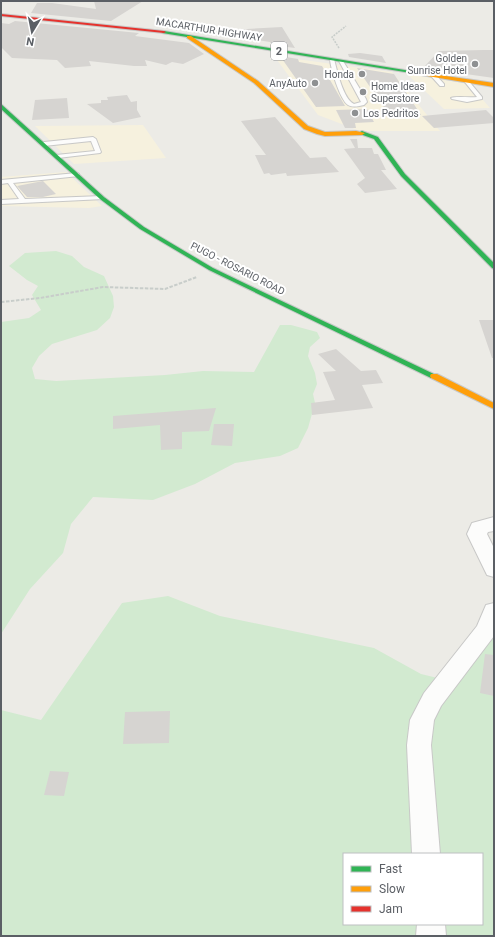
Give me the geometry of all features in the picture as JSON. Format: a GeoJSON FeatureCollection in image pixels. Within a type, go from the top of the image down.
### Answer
{"type":"FeatureCollection","features":[{"type":"Feature","properties":{"kind":"main road","name":"MACARTHUR HIGHWAY"},"geometry":{"type":"LineString","coordinates":[[1,17],[144,29],[494,85]]}},
{"type":"Feature","properties":{"kind":"main road"},"geometry":{"type":"LineString","coordinates":[[189,37],[206,50],[243,71],[268,91],[312,131],[324,134],[369,134],[376,138],[403,175],[494,267]]}},
{"type":"Feature","properties":{"kind":"main road","name":"PUGO - ROSARIO ROAD"},"geometry":{"type":"LineString","coordinates":[[1,106],[58,156],[102,198],[142,228],[211,269],[425,371],[494,406]]}},
{"type":"Feature","properties":{"kind":"street"},"geometry":{"type":"LineString","coordinates":[[494,524],[479,528],[477,534],[494,570]]}},
{"type":"Feature","properties":{"kind":"street"},"geometry":{"type":"LineString","coordinates":[[426,853],[419,745],[422,720],[432,700],[485,632],[492,620],[494,611]]}},
{"type":"Feature","properties":{"kind":"street"},"geometry":{"type":"LineString","coordinates":[[431,925],[431,936]]}},
{"type":"Feature","properties":{"kind":"lane"},"geometry":{"type":"LineString","coordinates":[[337,60],[364,102],[362,104],[352,105],[347,102],[335,72],[337,60]]}},
{"type":"Feature","properties":{"kind":"lane"},"geometry":{"type":"LineString","coordinates":[[433,75],[442,85]]}},
{"type":"Feature","properties":{"kind":"lane"},"geometry":{"type":"LineString","coordinates":[[454,98],[462,100],[480,98],[468,81]]}},
{"type":"Feature","properties":{"kind":"lane"},"geometry":{"type":"LineString","coordinates":[[44,144],[93,139],[98,152],[58,156]]}},
{"type":"Feature","properties":{"kind":"lane"},"geometry":{"type":"LineString","coordinates":[[1,182],[77,174]]}},
{"type":"Feature","properties":{"kind":"lane"},"geometry":{"type":"LineString","coordinates":[[9,181],[23,201]]}},
{"type":"Feature","properties":{"kind":"lane"},"geometry":{"type":"LineString","coordinates":[[1,202],[102,198]]}},
{"type":"Feature","properties":{"kind":"path"},"geometry":{"type":"LineString","coordinates":[[337,60],[339,48],[332,37],[344,30],[346,26]]}},
{"type":"Feature","properties":{"kind":"path"},"geometry":{"type":"LineString","coordinates":[[1,302],[40,298],[103,287],[165,289],[192,280],[211,269]]}},
{"type":"Feature","properties":{"kind":"shaded area"},"geometry":{"type":"Polygon","coordinates":[[[274,56],[392,72],[440,131],[360,131],[318,115],[274,56]]]}},
{"type":"Feature","properties":{"kind":"shaded area"},"geometry":{"type":"Polygon","coordinates":[[[407,74],[469,84],[490,108],[444,109],[407,74]]]}},
{"type":"Feature","properties":{"kind":"shaded area"},"geometry":{"type":"Polygon","coordinates":[[[143,125],[166,158],[74,164],[35,126],[143,125]]]}},
{"type":"Feature","properties":{"kind":"shaded area"},"geometry":{"type":"Polygon","coordinates":[[[66,172],[102,206],[89,208],[1,206],[1,177],[66,172]]]}},
{"type":"Feature","properties":{"kind":"green space"},"geometry":{"type":"Polygon","coordinates":[[[56,251],[72,256],[84,267],[104,276],[113,296],[114,307],[110,318],[97,330],[52,344],[39,356],[32,368],[35,379],[56,381],[165,375],[203,371],[254,372],[280,325],[291,325],[317,332],[320,338],[310,347],[308,356],[315,373],[317,384],[313,394],[315,403],[308,428],[298,448],[280,456],[235,463],[195,484],[153,500],[93,497],[71,524],[63,553],[30,589],[1,634],[1,322],[29,318],[41,310],[32,295],[38,286],[27,280],[9,266],[25,253],[56,251]]]}},
{"type":"Feature","properties":{"kind":"green space"},"geometry":{"type":"Polygon","coordinates":[[[168,596],[220,616],[374,648],[421,674],[458,683],[483,638],[494,632],[494,936],[1,936],[1,710],[41,720],[122,603],[168,596]]]}},
{"type":"Feature","properties":{"kind":"building"},"geometry":{"type":"Polygon","coordinates":[[[94,1],[143,1],[111,21],[31,13],[37,3],[52,3],[96,9],[94,1]]]}},
{"type":"Feature","properties":{"kind":"building"},"geometry":{"type":"Polygon","coordinates":[[[15,21],[139,33],[135,36],[189,43],[204,54],[183,64],[172,62],[166,65],[145,60],[147,66],[134,66],[89,61],[91,66],[65,68],[57,60],[12,58],[1,47],[1,23],[9,24],[15,21]]]}},
{"type":"Feature","properties":{"kind":"building"},"geometry":{"type":"Polygon","coordinates":[[[282,27],[295,48],[272,45],[270,42],[232,36],[232,33],[226,37],[193,32],[282,27]]]}},
{"type":"Feature","properties":{"kind":"building"},"geometry":{"type":"Polygon","coordinates":[[[494,50],[494,78],[423,68],[439,51],[494,50]]]}},
{"type":"Feature","properties":{"kind":"building"},"geometry":{"type":"Polygon","coordinates":[[[360,53],[382,56],[386,63],[349,57],[348,54],[360,53]]]}},
{"type":"Feature","properties":{"kind":"building"},"geometry":{"type":"Polygon","coordinates":[[[280,56],[298,59],[299,62],[322,66],[345,106],[316,107],[280,56]]]}},
{"type":"Feature","properties":{"kind":"building"},"geometry":{"type":"Polygon","coordinates":[[[357,68],[394,74],[421,115],[390,116],[357,68]]]}},
{"type":"Feature","properties":{"kind":"building"},"geometry":{"type":"Polygon","coordinates":[[[127,95],[131,102],[137,101],[137,110],[141,117],[113,123],[87,104],[101,103],[101,100],[108,100],[107,97],[127,95]]]}},
{"type":"Feature","properties":{"kind":"building"},"geometry":{"type":"Polygon","coordinates":[[[67,98],[69,118],[32,120],[35,100],[67,98]]]}},
{"type":"Feature","properties":{"kind":"building"},"geometry":{"type":"Polygon","coordinates":[[[367,109],[374,122],[355,123],[356,128],[345,128],[336,110],[367,109]]]}},
{"type":"Feature","properties":{"kind":"building"},"geometry":{"type":"Polygon","coordinates":[[[486,110],[494,118],[494,123],[434,128],[422,116],[486,110]]]}},
{"type":"Feature","properties":{"kind":"building"},"geometry":{"type":"Polygon","coordinates":[[[275,117],[310,158],[326,157],[339,172],[287,176],[286,173],[271,175],[269,173],[264,174],[255,155],[266,155],[241,121],[275,117]]]}},
{"type":"Feature","properties":{"kind":"building"},"geometry":{"type":"Polygon","coordinates":[[[350,139],[357,139],[358,148],[372,148],[374,154],[378,154],[386,170],[381,170],[397,189],[365,193],[357,184],[365,178],[344,149],[355,148],[350,139]]]}},
{"type":"Feature","properties":{"kind":"building"},"geometry":{"type":"Polygon","coordinates":[[[43,181],[56,194],[43,197],[27,197],[17,186],[43,181]]]}},
{"type":"Feature","properties":{"kind":"building"},"geometry":{"type":"Polygon","coordinates":[[[479,320],[494,320],[494,358],[492,358],[479,320]]]}},
{"type":"Feature","properties":{"kind":"building"},"geometry":{"type":"Polygon","coordinates":[[[336,349],[361,371],[376,370],[383,383],[362,385],[373,408],[312,415],[311,403],[335,400],[323,372],[336,371],[318,354],[336,349]]]}},
{"type":"Feature","properties":{"kind":"building"},"geometry":{"type":"Polygon","coordinates":[[[216,408],[209,431],[182,432],[182,449],[161,450],[160,425],[113,429],[113,416],[216,408]]]}},
{"type":"Feature","properties":{"kind":"building"},"geometry":{"type":"Polygon","coordinates":[[[214,424],[234,424],[232,446],[211,445],[214,424]]]}},
{"type":"Feature","properties":{"kind":"building"},"geometry":{"type":"Polygon","coordinates":[[[485,654],[494,655],[494,696],[480,693],[485,654]]]}},
{"type":"Feature","properties":{"kind":"building"},"geometry":{"type":"Polygon","coordinates":[[[170,711],[169,743],[123,744],[125,712],[170,711]]]}},
{"type":"Feature","properties":{"kind":"building"},"geometry":{"type":"Polygon","coordinates":[[[50,771],[69,772],[64,796],[44,795],[50,771]]]}},
{"type":"Feature","properties":{"kind":"traffic: fast"},"geometry":{"type":"LineString","coordinates":[[164,32],[411,72]]}},
{"type":"Feature","properties":{"kind":"traffic: fast"},"geometry":{"type":"LineString","coordinates":[[1,106],[102,198],[142,228],[211,269],[434,376]]}},
{"type":"Feature","properties":{"kind":"traffic: fast"},"geometry":{"type":"LineString","coordinates":[[362,133],[376,138],[403,175],[494,267]]}},
{"type":"Feature","properties":{"kind":"traffic: slow"},"geometry":{"type":"LineString","coordinates":[[189,37],[256,82],[271,94],[300,123],[313,131],[325,134],[362,133]]}},
{"type":"Feature","properties":{"kind":"traffic: slow"},"geometry":{"type":"LineString","coordinates":[[411,72],[494,85]]}},
{"type":"Feature","properties":{"kind":"traffic: slow"},"geometry":{"type":"LineString","coordinates":[[434,376],[494,406]]}},
{"type":"Feature","properties":{"kind":"traffic: jam"},"geometry":{"type":"LineString","coordinates":[[1,15],[164,32]]}},
{"type":"Feature","properties":{"kind":"place","name":"Golden Sunrise Hotel"},"geometry":{"type":"Point","coordinates":[475,64]}},
{"type":"Feature","properties":{"kind":"place","name":"Honda"},"geometry":{"type":"Point","coordinates":[362,74]}},
{"type":"Feature","properties":{"kind":"place","name":"AnyAuto"},"geometry":{"type":"Point","coordinates":[315,83]}},
{"type":"Feature","properties":{"kind":"place","name":"Home Ideas Superstore"},"geometry":{"type":"Point","coordinates":[363,92]}},
{"type":"Feature","properties":{"kind":"place","name":"Los Pedritos"},"geometry":{"type":"Point","coordinates":[355,113]}}]}
